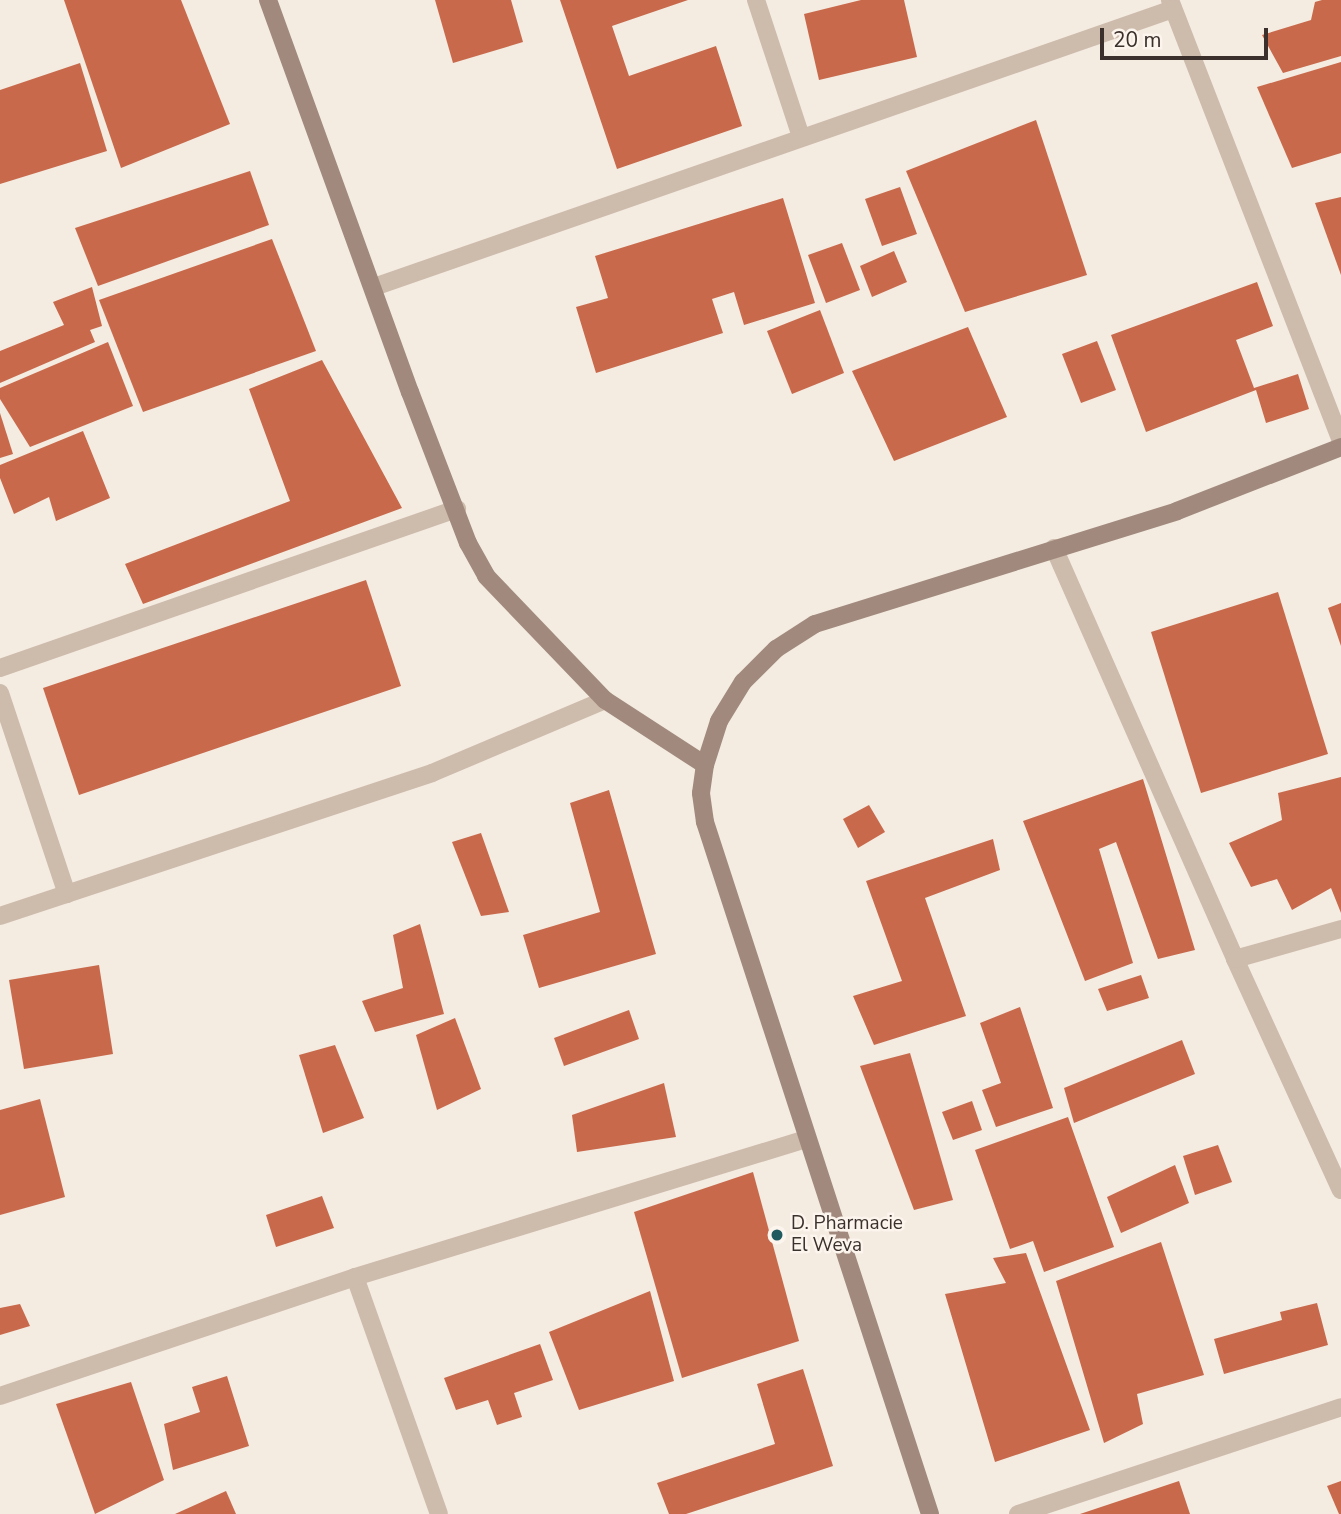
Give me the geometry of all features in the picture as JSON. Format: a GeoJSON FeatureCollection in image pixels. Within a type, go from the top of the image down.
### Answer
{"type":"FeatureCollection","features":[{"type":"Feature","properties":{"kind":"main road"},"geometry":{"type":"LineString","coordinates":[[268,0],[374,287],[410,393],[468,542],[486,576],[605,700],[705,765]]}},
{"type":"Feature","properties":{"kind":"main road"},"geometry":{"type":"LineString","coordinates":[[930,1514],[705,822],[701,793],[705,765],[719,721],[743,682],[776,649],[815,624],[1177,511],[1341,445]]}},
{"type":"Feature","properties":{"kind":"street"},"geometry":{"type":"LineString","coordinates":[[756,0],[801,137]]}},
{"type":"Feature","properties":{"kind":"street"},"geometry":{"type":"LineString","coordinates":[[374,287],[1171,4],[1341,445]]}},
{"type":"Feature","properties":{"kind":"street"},"geometry":{"type":"LineString","coordinates":[[0,668],[457,509]]}},
{"type":"Feature","properties":{"kind":"street"},"geometry":{"type":"LineString","coordinates":[[1055,548],[1235,959],[1341,1190]]}},
{"type":"Feature","properties":{"kind":"street"},"geometry":{"type":"LineString","coordinates":[[0,693],[67,894]]}},
{"type":"Feature","properties":{"kind":"street"},"geometry":{"type":"LineString","coordinates":[[0,916],[432,774],[605,700]]}},
{"type":"Feature","properties":{"kind":"street"},"geometry":{"type":"LineString","coordinates":[[1235,959],[1341,929]]}},
{"type":"Feature","properties":{"kind":"street"},"geometry":{"type":"LineString","coordinates":[[0,1396],[355,1277],[807,1139]]}},
{"type":"Feature","properties":{"kind":"street"},"geometry":{"type":"LineString","coordinates":[[355,1277],[439,1514]]}},
{"type":"Feature","properties":{"kind":"street"},"geometry":{"type":"LineString","coordinates":[[1018,1514],[1341,1407]]}},
{"type":"Feature","properties":{"kind":"building"},"geometry":{"type":"Polygon","coordinates":[[[64,0],[181,0],[230,124],[121,168],[64,0]]]}},
{"type":"Feature","properties":{"kind":"building"},"geometry":{"type":"Polygon","coordinates":[[[435,0],[511,0],[523,42],[453,63],[435,0]]]}},
{"type":"Feature","properties":{"kind":"building"},"geometry":{"type":"Polygon","coordinates":[[[560,0],[688,0],[612,26],[629,76],[716,46],[742,126],[617,169],[560,0]]]}},
{"type":"Feature","properties":{"kind":"building"},"geometry":{"type":"Polygon","coordinates":[[[861,0],[904,0],[917,57],[819,80],[804,14],[861,0]]]}},
{"type":"Feature","properties":{"kind":"building"},"geometry":{"type":"Polygon","coordinates":[[[1341,0],[1341,56],[1283,73],[1262,35],[1311,20],[1315,2],[1341,0]]]}},
{"type":"Feature","properties":{"kind":"building"},"geometry":{"type":"Polygon","coordinates":[[[1341,62],[1341,153],[1292,168],[1257,87],[1341,62]]]}},
{"type":"Feature","properties":{"kind":"building"},"geometry":{"type":"Polygon","coordinates":[[[80,63],[107,151],[0,184],[0,90],[80,63]]]}},
{"type":"Feature","properties":{"kind":"building"},"geometry":{"type":"Polygon","coordinates":[[[1036,120],[1087,275],[965,312],[906,171],[1036,120]]]}},
{"type":"Feature","properties":{"kind":"building"},"geometry":{"type":"Polygon","coordinates":[[[250,171],[269,225],[98,286],[75,228],[250,171]]]}},
{"type":"Feature","properties":{"kind":"building"},"geometry":{"type":"Polygon","coordinates":[[[900,187],[917,234],[882,246],[865,199],[900,187]]]}},
{"type":"Feature","properties":{"kind":"building"},"geometry":{"type":"Polygon","coordinates":[[[1341,197],[1341,275],[1315,203],[1341,197]]]}},
{"type":"Feature","properties":{"kind":"building"},"geometry":{"type":"Polygon","coordinates":[[[783,198],[815,303],[744,325],[734,292],[712,299],[723,333],[596,373],[576,307],[608,298],[595,256],[783,198]]]}},
{"type":"Feature","properties":{"kind":"building"},"geometry":{"type":"Polygon","coordinates":[[[272,239],[316,351],[143,412],[99,300],[272,239]]]}},
{"type":"Feature","properties":{"kind":"building"},"geometry":{"type":"Polygon","coordinates":[[[842,243],[860,290],[826,303],[808,255],[842,243]]]}},
{"type":"Feature","properties":{"kind":"building"},"geometry":{"type":"Polygon","coordinates":[[[894,251],[907,282],[872,297],[860,266],[894,251]]]}},
{"type":"Feature","properties":{"kind":"building"},"geometry":{"type":"Polygon","coordinates":[[[1257,282],[1273,326],[1236,340],[1254,388],[1298,374],[1309,409],[1266,423],[1256,390],[1146,432],[1111,335],[1257,282]]]}},
{"type":"Feature","properties":{"kind":"building"},"geometry":{"type":"Polygon","coordinates":[[[92,287],[102,326],[90,330],[95,342],[0,383],[0,351],[64,325],[53,302],[92,287]]]}},
{"type":"Feature","properties":{"kind":"building"},"geometry":{"type":"Polygon","coordinates":[[[820,310],[844,373],[792,394],[767,331],[820,310]]]}},
{"type":"Feature","properties":{"kind":"building"},"geometry":{"type":"Polygon","coordinates":[[[968,327],[1007,417],[894,461],[852,371],[968,327]]]}},
{"type":"Feature","properties":{"kind":"building"},"geometry":{"type":"Polygon","coordinates":[[[1097,341],[1116,390],[1081,403],[1062,354],[1097,341]]]}},
{"type":"Feature","properties":{"kind":"building"},"geometry":{"type":"Polygon","coordinates":[[[108,342],[133,406],[30,447],[0,399],[0,388],[108,342]]]}},
{"type":"Feature","properties":{"kind":"building"},"geometry":{"type":"Polygon","coordinates":[[[322,360],[402,508],[143,604],[125,564],[290,501],[249,389],[322,360]]]}},
{"type":"Feature","properties":{"kind":"building"},"geometry":{"type":"Polygon","coordinates":[[[0,413],[13,454],[0,458],[0,413]]]}},
{"type":"Feature","properties":{"kind":"building"},"geometry":{"type":"Polygon","coordinates":[[[83,431],[110,498],[56,521],[49,497],[14,514],[0,478],[0,465],[83,431]]]}},
{"type":"Feature","properties":{"kind":"building"},"geometry":{"type":"Polygon","coordinates":[[[366,580],[401,686],[79,795],[43,688],[366,580]]]}},
{"type":"Feature","properties":{"kind":"building"},"geometry":{"type":"Polygon","coordinates":[[[1278,592],[1328,754],[1201,793],[1151,632],[1278,592]]]}},
{"type":"Feature","properties":{"kind":"building"},"geometry":{"type":"Polygon","coordinates":[[[1341,603],[1341,646],[1328,608],[1341,603]]]}},
{"type":"Feature","properties":{"kind":"building"},"geometry":{"type":"Polygon","coordinates":[[[1341,777],[1341,913],[1331,888],[1292,910],[1277,879],[1251,887],[1229,843],[1282,820],[1278,793],[1341,777]]]}},
{"type":"Feature","properties":{"kind":"building"},"geometry":{"type":"Polygon","coordinates":[[[1143,779],[1195,950],[1158,959],[1116,842],[1099,849],[1133,963],[1085,981],[1023,821],[1143,779]]]}},
{"type":"Feature","properties":{"kind":"building"},"geometry":{"type":"Polygon","coordinates":[[[609,790],[656,954],[539,988],[523,935],[600,912],[570,803],[609,790]]]}},
{"type":"Feature","properties":{"kind":"building"},"geometry":{"type":"Polygon","coordinates":[[[869,805],[885,832],[858,848],[843,819],[869,805]]]}},
{"type":"Feature","properties":{"kind":"building"},"geometry":{"type":"Polygon","coordinates":[[[481,833],[509,912],[481,916],[452,842],[481,833]]]}},
{"type":"Feature","properties":{"kind":"building"},"geometry":{"type":"Polygon","coordinates":[[[993,839],[1000,870],[925,898],[966,1016],[874,1045],[853,996],[902,981],[866,881],[993,839]]]}},
{"type":"Feature","properties":{"kind":"building"},"geometry":{"type":"Polygon","coordinates":[[[420,924],[444,1014],[375,1032],[362,1001],[403,988],[393,935],[420,924]]]}},
{"type":"Feature","properties":{"kind":"building"},"geometry":{"type":"Polygon","coordinates":[[[99,965],[113,1054],[24,1069],[9,980],[99,965]]]}},
{"type":"Feature","properties":{"kind":"building"},"geometry":{"type":"Polygon","coordinates":[[[1141,975],[1149,998],[1107,1011],[1098,989],[1141,975]]]}},
{"type":"Feature","properties":{"kind":"building"},"geometry":{"type":"Polygon","coordinates":[[[1020,1007],[1053,1108],[996,1127],[982,1090],[1001,1083],[980,1023],[1020,1007]]]}},
{"type":"Feature","properties":{"kind":"building"},"geometry":{"type":"Polygon","coordinates":[[[629,1010],[639,1039],[564,1066],[554,1038],[629,1010]]]}},
{"type":"Feature","properties":{"kind":"building"},"geometry":{"type":"Polygon","coordinates":[[[455,1018],[481,1089],[437,1110],[416,1035],[455,1018]]]}},
{"type":"Feature","properties":{"kind":"building"},"geometry":{"type":"Polygon","coordinates":[[[1182,1040],[1195,1074],[1074,1123],[1064,1088],[1182,1040]]]}},
{"type":"Feature","properties":{"kind":"building"},"geometry":{"type":"Polygon","coordinates":[[[335,1045],[364,1118],[323,1133],[299,1055],[335,1045]]]}},
{"type":"Feature","properties":{"kind":"building"},"geometry":{"type":"Polygon","coordinates":[[[910,1053],[953,1200],[914,1210],[860,1066],[910,1053]]]}},
{"type":"Feature","properties":{"kind":"building"},"geometry":{"type":"Polygon","coordinates":[[[664,1083],[676,1137],[577,1152],[572,1115],[664,1083]]]}},
{"type":"Feature","properties":{"kind":"building"},"geometry":{"type":"Polygon","coordinates":[[[40,1099],[65,1197],[0,1215],[0,1110],[40,1099]]]}},
{"type":"Feature","properties":{"kind":"building"},"geometry":{"type":"Polygon","coordinates":[[[972,1101],[982,1130],[953,1140],[942,1112],[972,1101]]]}},
{"type":"Feature","properties":{"kind":"building"},"geometry":{"type":"Polygon","coordinates":[[[1068,1117],[1114,1247],[1044,1272],[1033,1241],[1010,1249],[975,1150],[1068,1117]]]}},
{"type":"Feature","properties":{"kind":"building"},"geometry":{"type":"Polygon","coordinates":[[[1218,1145],[1232,1182],[1195,1195],[1183,1156],[1218,1145]]]}},
{"type":"Feature","properties":{"kind":"building"},"geometry":{"type":"Polygon","coordinates":[[[1175,1165],[1189,1203],[1121,1233],[1107,1197],[1175,1165]]]}},
{"type":"Feature","properties":{"kind":"building"},"geometry":{"type":"Polygon","coordinates":[[[753,1172],[799,1341],[682,1378],[634,1212],[753,1172]]]}},
{"type":"Feature","properties":{"kind":"building"},"geometry":{"type":"Polygon","coordinates":[[[322,1196],[334,1228],[276,1247],[266,1215],[322,1196]]]}},
{"type":"Feature","properties":{"kind":"building"},"geometry":{"type":"Polygon","coordinates":[[[1161,1242],[1204,1375],[1137,1394],[1143,1424],[1104,1443],[1056,1281],[1161,1242]]]}},
{"type":"Feature","properties":{"kind":"building"},"geometry":{"type":"Polygon","coordinates":[[[1026,1253],[1090,1430],[995,1462],[945,1294],[1006,1283],[993,1258],[1026,1253]]]}},
{"type":"Feature","properties":{"kind":"building"},"geometry":{"type":"Polygon","coordinates":[[[650,1291],[674,1381],[579,1410],[549,1332],[650,1291]]]}},
{"type":"Feature","properties":{"kind":"building"},"geometry":{"type":"Polygon","coordinates":[[[1317,1303],[1328,1345],[1224,1374],[1214,1339],[1282,1320],[1280,1312],[1317,1303]]]}},
{"type":"Feature","properties":{"kind":"building"},"geometry":{"type":"Polygon","coordinates":[[[20,1304],[30,1326],[0,1335],[0,1308],[20,1304]]]}},
{"type":"Feature","properties":{"kind":"building"},"geometry":{"type":"Polygon","coordinates":[[[540,1344],[553,1380],[514,1393],[522,1417],[497,1425],[488,1400],[456,1410],[444,1378],[540,1344]]]}},
{"type":"Feature","properties":{"kind":"building"},"geometry":{"type":"Polygon","coordinates":[[[803,1369],[833,1466],[686,1514],[669,1514],[657,1483],[775,1444],[757,1384],[803,1369]]]}},
{"type":"Feature","properties":{"kind":"building"},"geometry":{"type":"Polygon","coordinates":[[[227,1376],[249,1446],[173,1470],[164,1424],[200,1412],[192,1387],[227,1376]]]}},
{"type":"Feature","properties":{"kind":"building"},"geometry":{"type":"Polygon","coordinates":[[[131,1382],[164,1480],[95,1514],[56,1404],[131,1382]]]}},
{"type":"Feature","properties":{"kind":"building"},"geometry":{"type":"Polygon","coordinates":[[[1179,1481],[1190,1514],[1080,1514],[1179,1481]]]}},
{"type":"Feature","properties":{"kind":"building"},"geometry":{"type":"Polygon","coordinates":[[[1341,1481],[1341,1514],[1339,1514],[1327,1486],[1341,1481]]]}},
{"type":"Feature","properties":{"kind":"building"},"geometry":{"type":"Polygon","coordinates":[[[226,1491],[236,1514],[175,1514],[226,1491]]]}},
{"type":"Feature","properties":{"kind":"place","name":"D. Pharmacie El Weva"},"geometry":{"type":"Point","coordinates":[777,1235]}}]}
